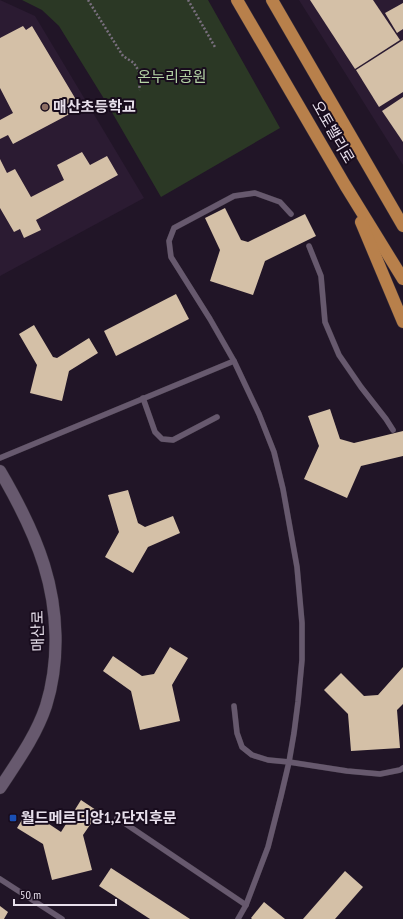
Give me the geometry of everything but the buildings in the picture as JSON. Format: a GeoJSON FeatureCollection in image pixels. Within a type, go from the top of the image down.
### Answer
{"type":"FeatureCollection","features":[{"type":"Feature","properties":{"kind":"highway","name":"오토밸리로"},"geometry":{"type":"LineString","coordinates":[[237,0],[403,279]]}},
{"type":"Feature","properties":{"kind":"highway","name":"오토밸리로"},"geometry":{"type":"LineString","coordinates":[[272,0],[403,226]]}},
{"type":"Feature","properties":{"kind":"highway"},"geometry":{"type":"LineString","coordinates":[[372,172],[403,212]]}},
{"type":"Feature","properties":{"kind":"highway"},"geometry":{"type":"LineString","coordinates":[[346,185],[403,322]]}},
{"type":"Feature","properties":{"kind":"street","name":"매산로"},"geometry":{"type":"LineString","coordinates":[[0,471],[20,507],[44,564],[53,602],[55,644],[53,678],[45,706],[33,737],[0,788]]}},
{"type":"Feature","properties":{"kind":"lane"},"geometry":{"type":"LineString","coordinates":[[238,919],[246,905],[268,847],[289,762],[298,702],[302,660],[302,623],[297,567],[283,489],[274,452],[259,414],[234,361],[210,318],[171,256],[169,241],[174,228],[234,196],[255,193],[280,202],[291,214]]}},
{"type":"Feature","properties":{"kind":"lane"},"geometry":{"type":"LineString","coordinates":[[309,246],[321,276],[324,322],[339,355],[361,387],[386,418],[393,430]]}},
{"type":"Feature","properties":{"kind":"lane"},"geometry":{"type":"LineString","coordinates":[[0,458],[234,361]]}},
{"type":"Feature","properties":{"kind":"lane"},"geometry":{"type":"LineString","coordinates":[[143,398],[155,432],[162,439],[173,440],[217,417]]}},
{"type":"Feature","properties":{"kind":"lane"},"geometry":{"type":"LineString","coordinates":[[234,706],[237,733],[242,747],[252,756],[268,760],[380,774],[403,768]]}},
{"type":"Feature","properties":{"kind":"lane"},"geometry":{"type":"LineString","coordinates":[[117,818],[246,905]]}},
{"type":"Feature","properties":{"kind":"lane"},"geometry":{"type":"LineString","coordinates":[[0,879],[62,919]]}},
{"type":"Feature","properties":{"kind":"path"},"geometry":{"type":"LineString","coordinates":[[88,0],[123,56],[134,63],[141,75],[138,90]]}},
{"type":"Feature","properties":{"kind":"path"},"geometry":{"type":"LineString","coordinates":[[188,0],[215,48]]}},
{"type":"Feature","properties":{"kind":"shaded area","name":"매산초등학교"},"geometry":{"type":"Polygon","coordinates":[[[0,0],[35,16],[144,198],[0,276],[0,0]]]}},
{"type":"Feature","properties":{"kind":"shaded area"},"geometry":{"type":"Polygon","coordinates":[[[299,0],[403,0],[403,165],[359,95],[299,0]]]}},
{"type":"Feature","properties":{"kind":"green space","name":"온누리공원"},"geometry":{"type":"Polygon","coordinates":[[[22,0],[208,0],[280,128],[161,197],[106,102],[59,26],[42,10],[22,0]]]}},
{"type":"Feature","properties":{"kind":"place","name":"매산초등학교"},"geometry":{"type":"Point","coordinates":[45,107]}},
{"type":"Feature","properties":{"kind":"place","name":"월드메르디앙1,2단지후문"},"geometry":{"type":"Point","coordinates":[13,818]}}]}
